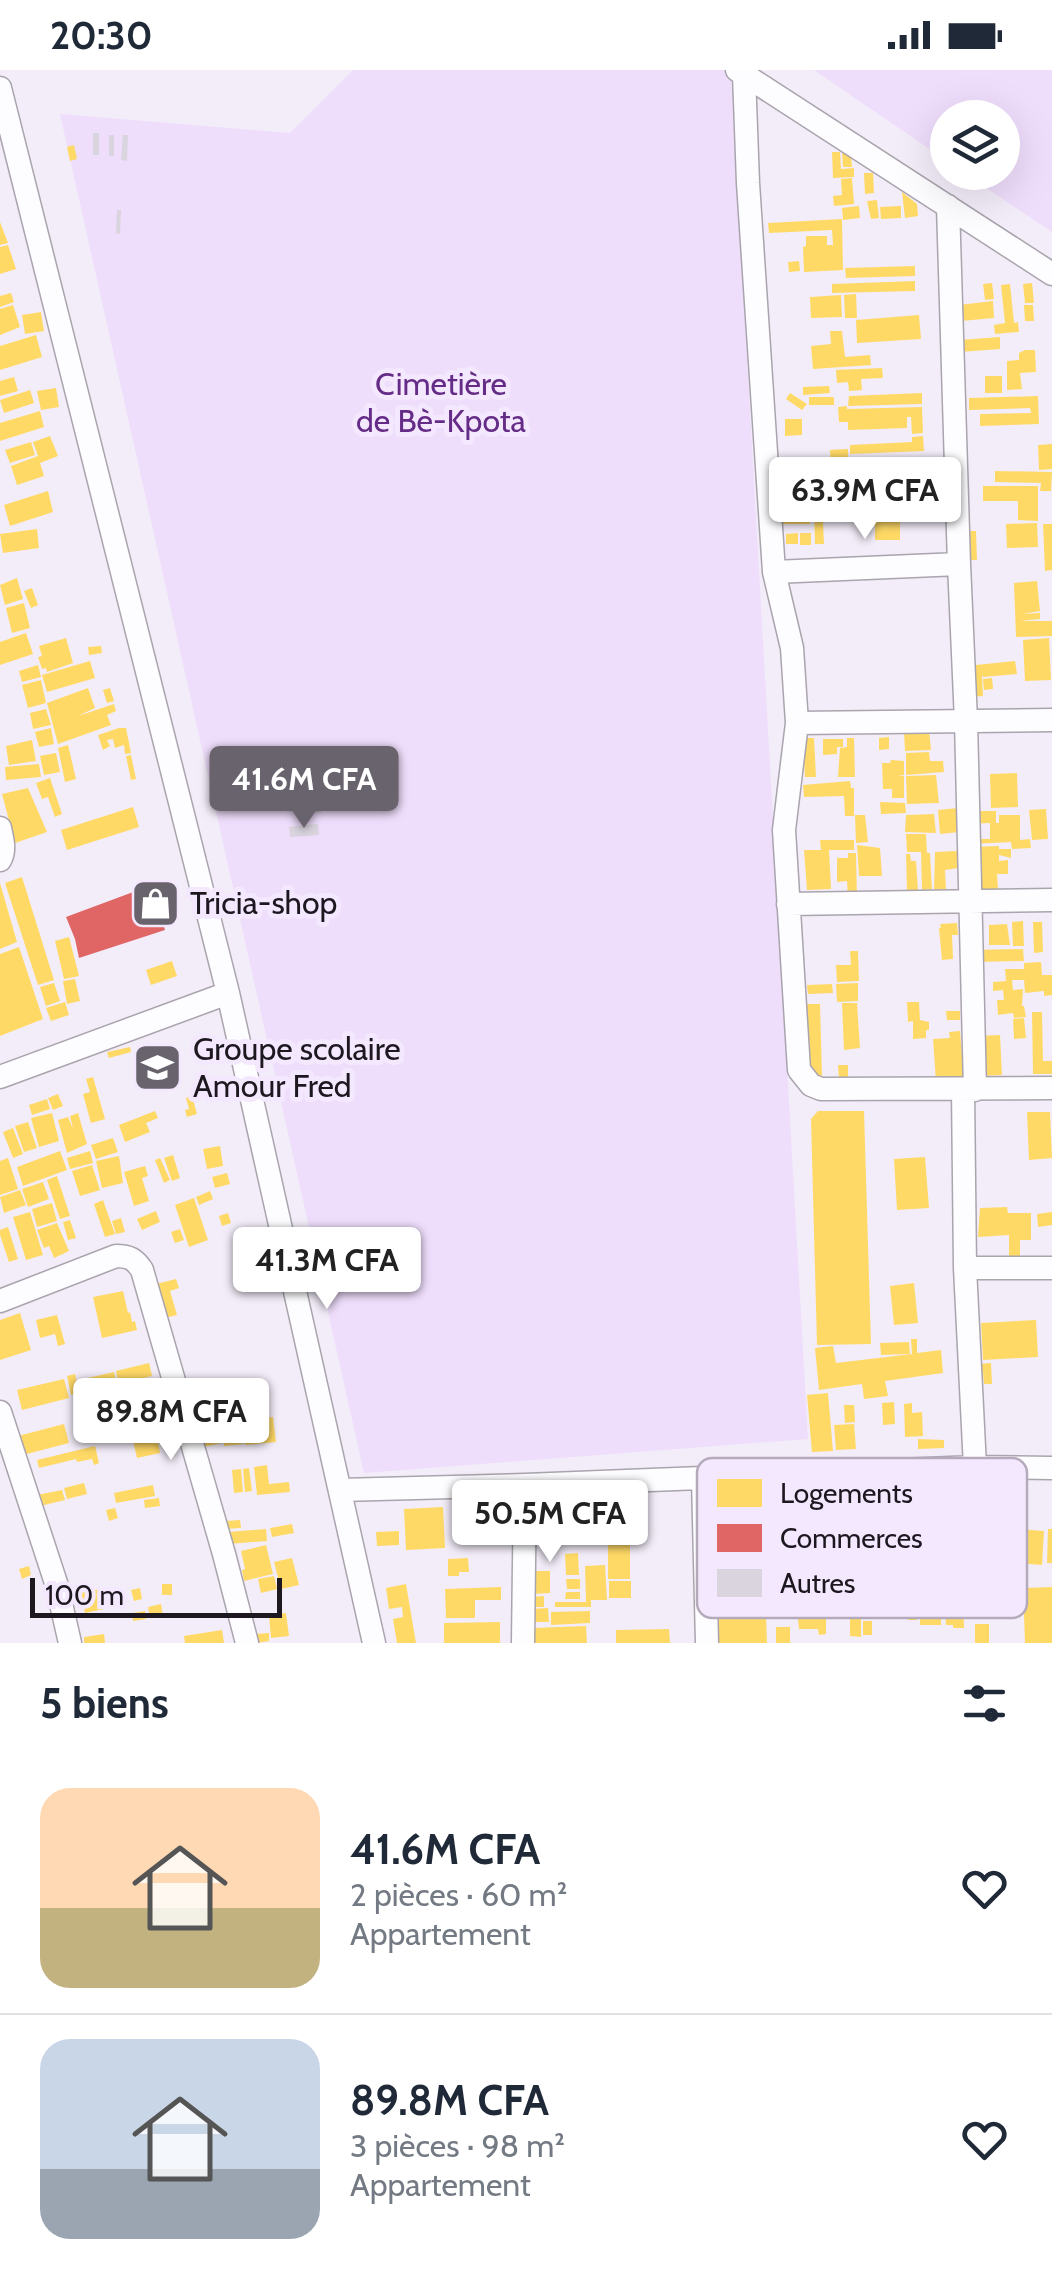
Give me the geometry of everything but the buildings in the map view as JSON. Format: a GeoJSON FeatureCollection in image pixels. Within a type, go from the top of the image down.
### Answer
{"type":"FeatureCollection","features":[{"type":"Feature","properties":{"kind":"street"},"geometry":{"type":"LineString","coordinates":[[740,72],[1052,274]]}},
{"type":"Feature","properties":{"kind":"street"},"geometry":{"type":"LineString","coordinates":[[740,72],[774,572],[792,648],[798,724],[784,830],[799,1070],[811,1085],[821,1088],[1052,1088]]}},
{"type":"Feature","properties":{"kind":"street"},"geometry":{"type":"LineString","coordinates":[[0,88],[228,993],[374,1643]]}},
{"type":"Feature","properties":{"kind":"street"},"geometry":{"type":"LineString","coordinates":[[948,206],[970,902],[965,1268],[974,1458]]}},
{"type":"Feature","properties":{"kind":"street"},"geometry":{"type":"LineString","coordinates":[[774,572],[959,564]]}},
{"type":"Feature","properties":{"kind":"street"},"geometry":{"type":"LineString","coordinates":[[798,724],[1052,720]]}},
{"type":"Feature","properties":{"kind":"street"},"geometry":{"type":"LineString","coordinates":[[0,828],[1,857]]}},
{"type":"Feature","properties":{"kind":"street"},"geometry":{"type":"LineString","coordinates":[[788,904],[1052,900]]}},
{"type":"Feature","properties":{"kind":"street"},"geometry":{"type":"LineString","coordinates":[[0,1077],[228,993]]}},
{"type":"Feature","properties":{"kind":"street"},"geometry":{"type":"LineString","coordinates":[[0,1301],[116,1256],[136,1260],[247,1643]]}},
{"type":"Feature","properties":{"kind":"street"},"geometry":{"type":"LineString","coordinates":[[965,1268],[1052,1268]]}},
{"type":"Feature","properties":{"kind":"street"},"geometry":{"type":"LineString","coordinates":[[0,1412],[57,1586],[70,1643]]}},
{"type":"Feature","properties":{"kind":"street"},"geometry":{"type":"LineString","coordinates":[[340,1490],[697,1479]]}},
{"type":"Feature","properties":{"kind":"street"},"geometry":{"type":"LineString","coordinates":[[523,1643],[525,1485]]}},
{"type":"Feature","properties":{"kind":"street"},"geometry":{"type":"LineString","coordinates":[[705,1618],[706,1643]]}},
{"type":"Feature","properties":{"kind":"green space","name":"Cimetière de Bè-Kpota"},"geometry":{"type":"Polygon","coordinates":[[[353,70],[724,70],[731,75],[808,1439],[364,1473],[60,114],[290,133],[353,70]]]}},
{"type":"Feature","properties":{"kind":"green space"},"geometry":{"type":"Polygon","coordinates":[[[814,70],[1052,70],[1052,232],[989,190],[1020,190],[1020,100],[930,100],[930,149],[814,70]]]}},
{"type":"Feature","properties":{"kind":"place","name":"Tricia-shop"},"geometry":{"type":"Point","coordinates":[155,903]}},
{"type":"Feature","properties":{"kind":"place","name":"Groupe scolaire Amour Fred"},"geometry":{"type":"Point","coordinates":[158,1067]}}]}
